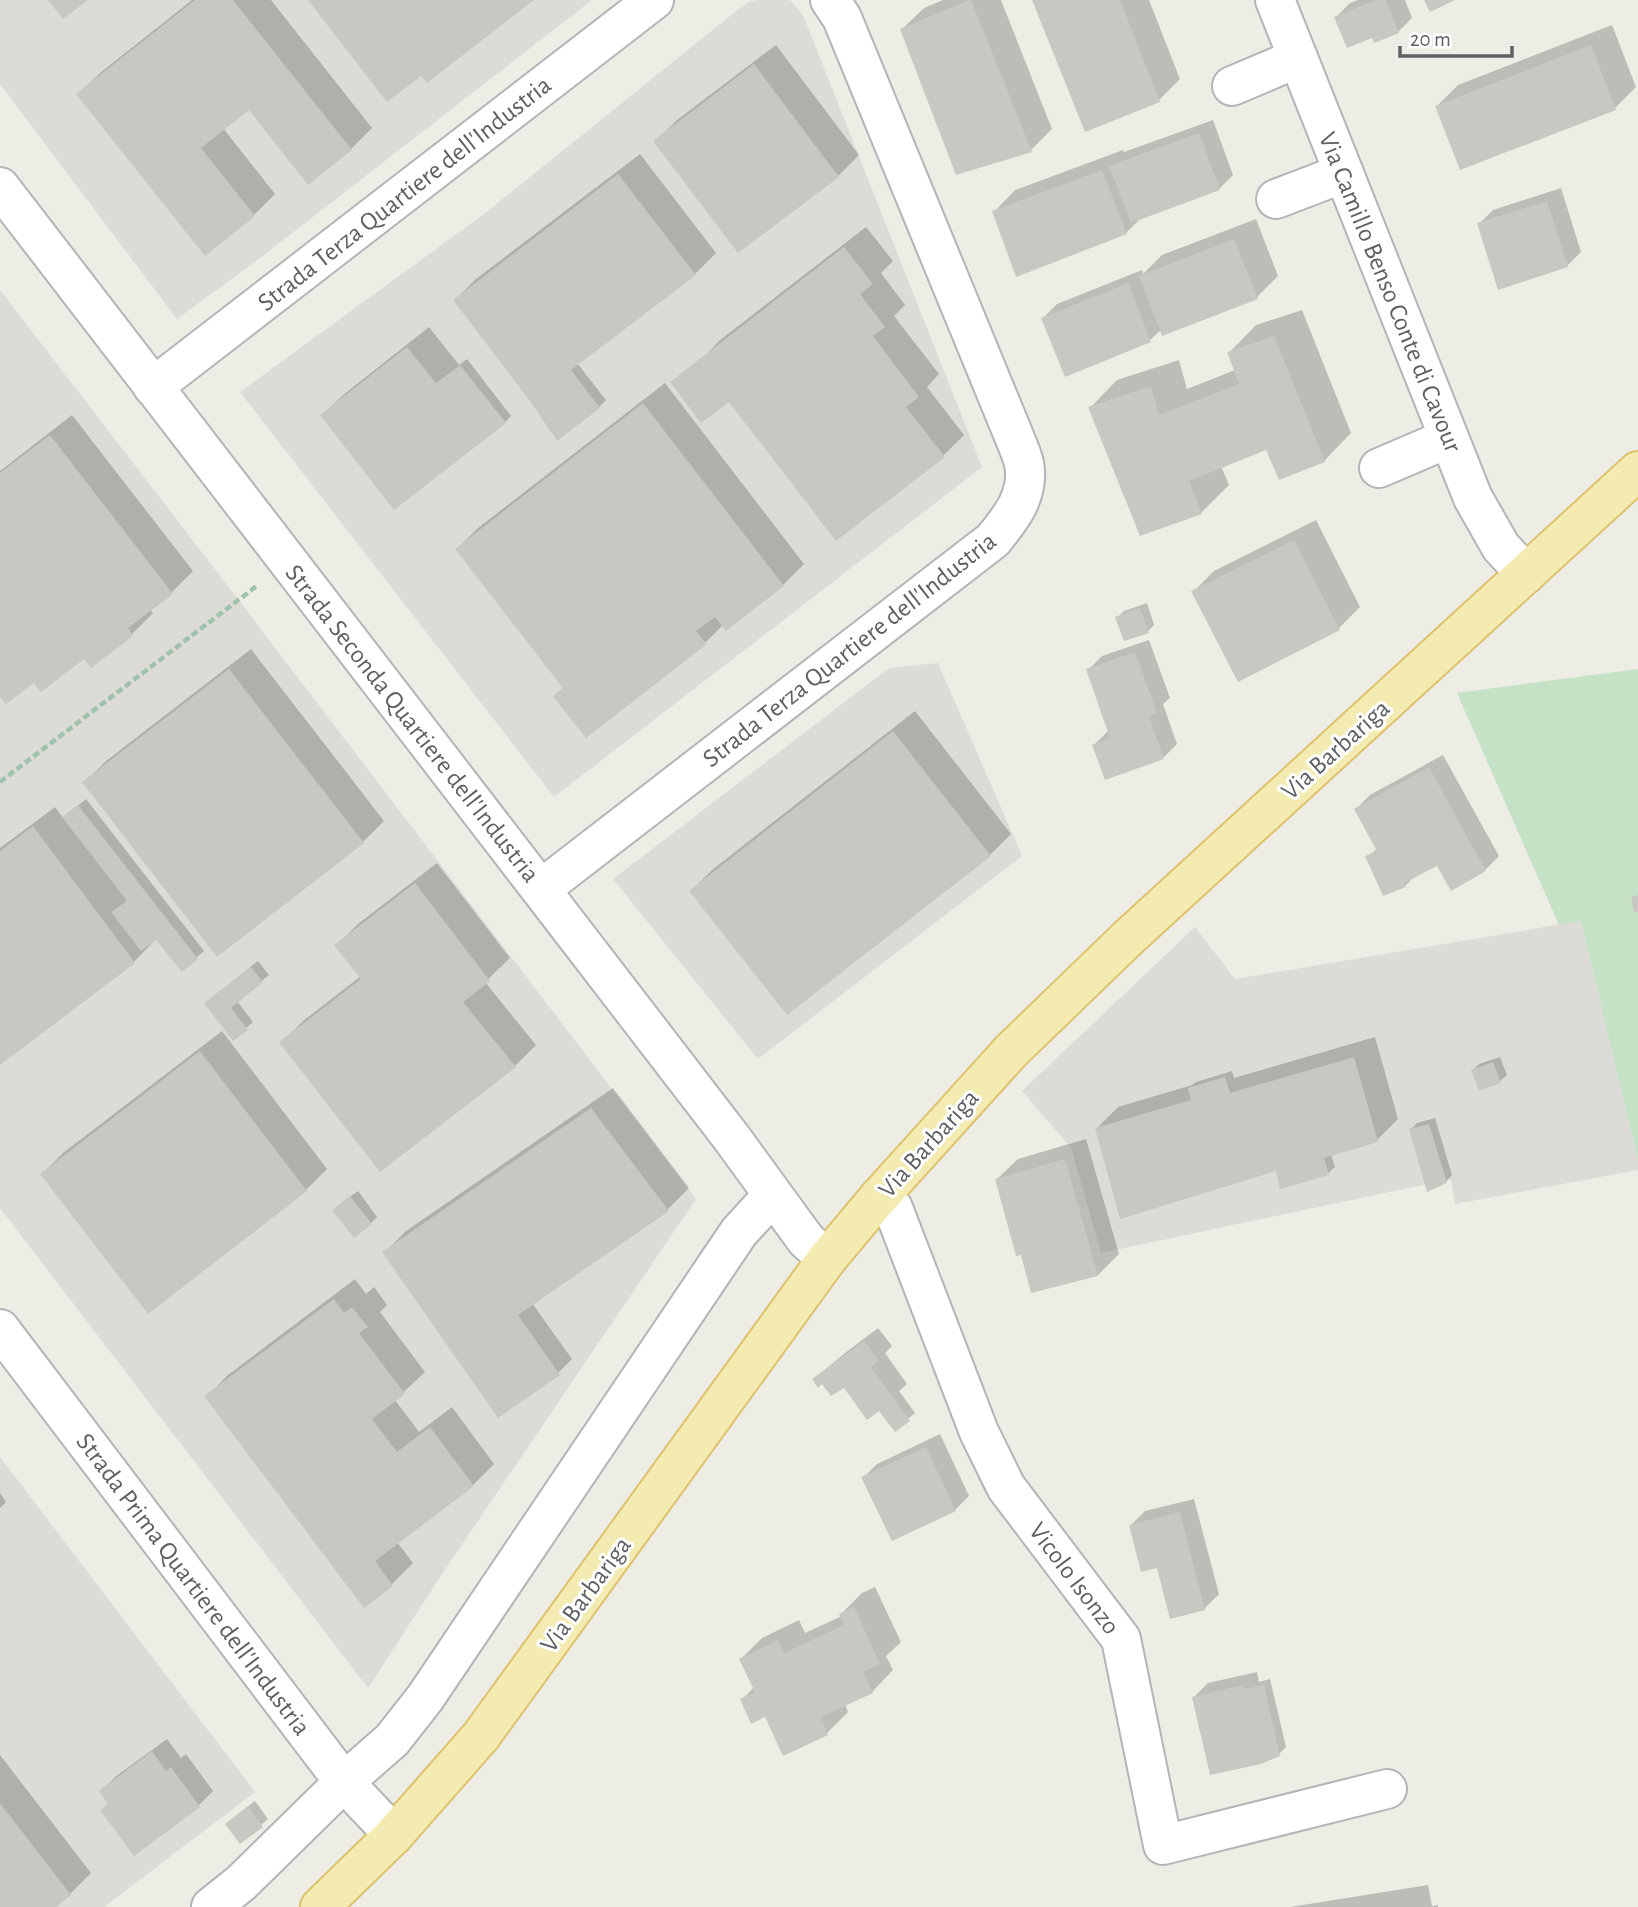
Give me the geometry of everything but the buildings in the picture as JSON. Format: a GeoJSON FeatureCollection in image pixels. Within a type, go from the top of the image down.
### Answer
{"type":"FeatureCollection","features":[{"type":"Feature","properties":{"kind":"main road","name":"Via Barbariga"},"geometry":{"type":"LineString","coordinates":[[320,1907],[394,1835],[481,1736],[827,1259],[879,1197],[1011,1051],[1129,937],[1638,471]]}},
{"type":"Feature","properties":{"kind":"street","name":"Strada Terza Quartiere dell'Industria"},"geometry":{"type":"LineString","coordinates":[[153,387],[654,0]]}},
{"type":"Feature","properties":{"kind":"street","name":"Strada Terza Quartiere dell'Industria"},"geometry":{"type":"LineString","coordinates":[[541,889],[993,540],[1013,517],[1022,497],[1024,463],[1016,441],[842,18],[830,0]]}},
{"type":"Feature","properties":{"kind":"street","name":"Via Camillo Benso Conte di Cavour"},"geometry":{"type":"LineString","coordinates":[[1275,0],[1472,498],[1501,547],[1526,575]]}},
{"type":"Feature","properties":{"kind":"street"},"geometry":{"type":"LineString","coordinates":[[1233,86],[1298,58]]}},
{"type":"Feature","properties":{"kind":"street"},"geometry":{"type":"LineString","coordinates":[[1276,199],[1344,173]]}},
{"type":"Feature","properties":{"kind":"street","name":"Strada Seconda Quartiere dell'Industria"},"geometry":{"type":"LineString","coordinates":[[0,187],[731,1137],[772,1196],[806,1240],[827,1259]]}},
{"type":"Feature","properties":{"kind":"street"},"geometry":{"type":"LineString","coordinates":[[1379,468],[1449,438]]}},
{"type":"Feature","properties":{"kind":"street"},"geometry":{"type":"LineString","coordinates":[[211,1907],[241,1884],[344,1782],[392,1740],[425,1698],[739,1232],[772,1196]]}},
{"type":"Feature","properties":{"kind":"street","name":"Vicolo Isonzo"},"geometry":{"type":"LineString","coordinates":[[879,1197],[892,1208],[979,1432],[1006,1487],[1121,1639],[1163,1845],[1387,1789]]}},
{"type":"Feature","properties":{"kind":"street","name":"Strada Prima Quartiere dell'Industria"},"geometry":{"type":"LineString","coordinates":[[0,1329],[344,1782],[394,1835]]}},
{"type":"Feature","properties":{"kind":"path"},"geometry":{"type":"LineString","coordinates":[[0,782],[289,561]]}},
{"type":"Feature","properties":{"kind":"shaded area"},"geometry":{"type":"Polygon","coordinates":[[[0,0],[592,0],[260,258],[177,319],[0,84],[0,0]]]}},
{"type":"Feature","properties":{"kind":"shaded area"},"geometry":{"type":"Polygon","coordinates":[[[790,0],[803,15],[982,467],[554,797],[240,392],[484,214],[730,16],[749,2],[790,0]]]}},
{"type":"Feature","properties":{"kind":"shaded area"},"geometry":{"type":"Polygon","coordinates":[[[0,290],[696,1199],[368,1688],[0,1208],[0,290]]]}},
{"type":"Feature","properties":{"kind":"shaded area"},"geometry":{"type":"Polygon","coordinates":[[[938,663],[1022,856],[758,1059],[613,879],[889,668],[938,663]]]}},
{"type":"Feature","properties":{"kind":"shaded area"},"geometry":{"type":"Polygon","coordinates":[[[1581,921],[1638,1160],[1638,1170],[1455,1204],[1451,1179],[1101,1253],[1071,1148],[1022,1091],[1195,927],[1235,979],[1581,921]]]}},
{"type":"Feature","properties":{"kind":"shaded area"},"geometry":{"type":"Polygon","coordinates":[[[0,1457],[255,1792],[104,1907],[0,1907],[0,1457]]]}},
{"type":"Feature","properties":{"kind":"green space"},"geometry":{"type":"Polygon","coordinates":[[[1638,669],[1638,1160],[1581,921],[1559,925],[1457,693],[1638,669]]]}}]}
